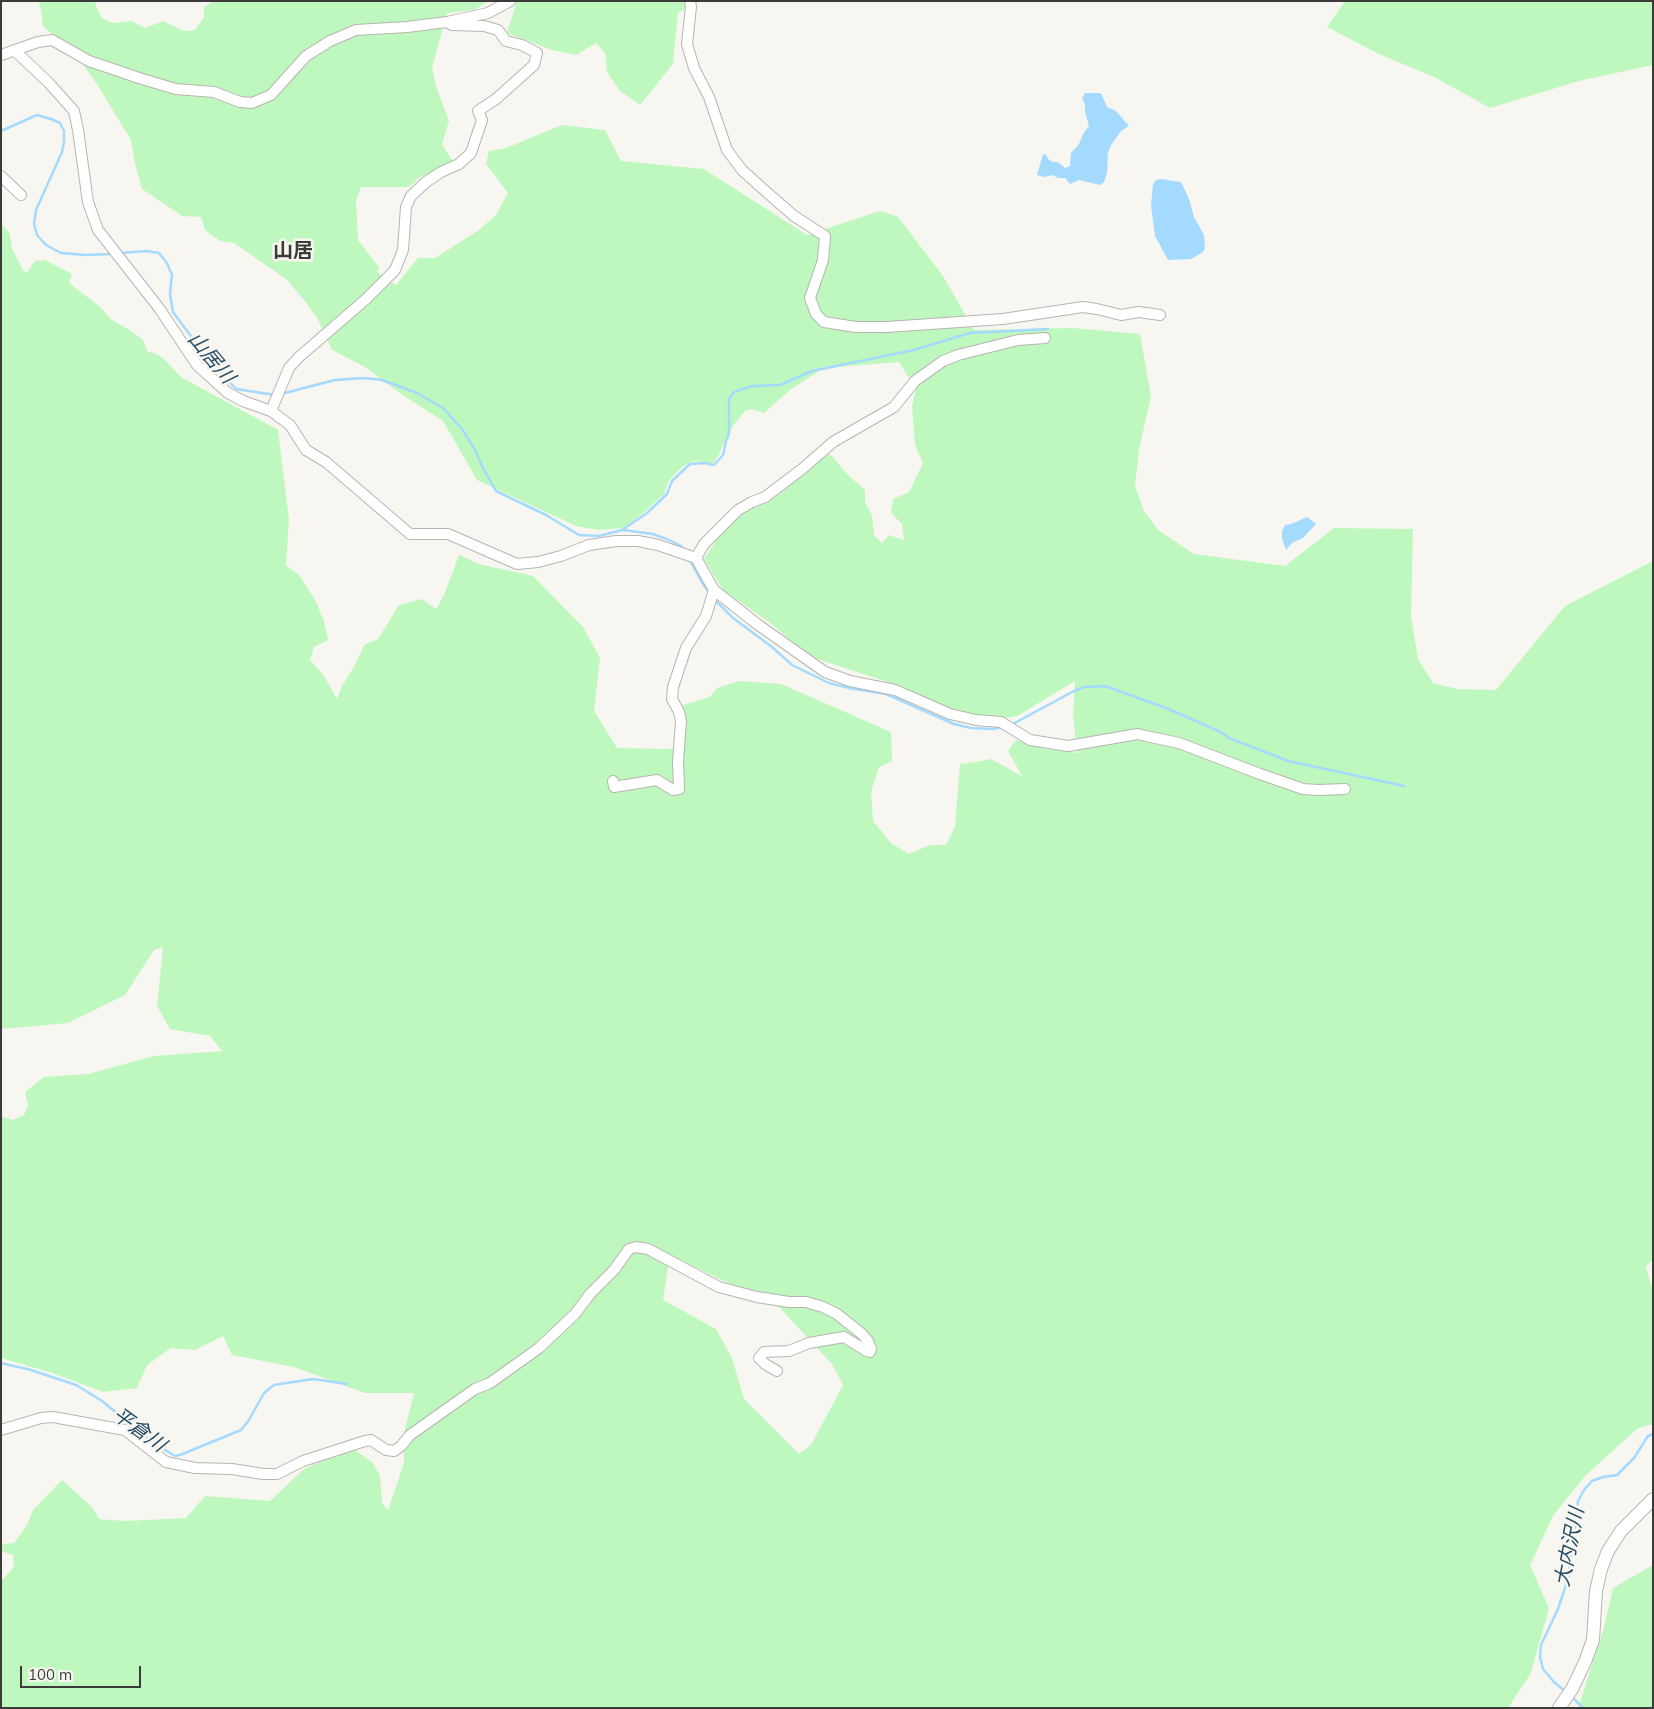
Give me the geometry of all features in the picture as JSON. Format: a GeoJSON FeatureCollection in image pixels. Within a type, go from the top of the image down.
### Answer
{"type":"FeatureCollection","features":[{"type":"Feature","properties":{"kind":"main road"},"geometry":{"type":"LineString","coordinates":[[1559,1708],[1572,1689],[1593,1640],[1596,1591],[1601,1569],[1608,1551],[1621,1531],[1653,1499]]}},
{"type":"Feature","properties":{"kind":"street"},"geometry":{"type":"LineString","coordinates":[[1,55],[38,42],[52,40],[88,61],[142,79],[176,89],[214,92],[240,102],[252,103],[271,95],[306,56],[338,37],[356,30],[447,22],[488,12],[510,1]]}},
{"type":"Feature","properties":{"kind":"street"},"geometry":{"type":"LineString","coordinates":[[690,1],[687,44],[694,68],[709,97],[727,150],[742,170],[763,189],[794,216],[825,236],[823,260],[810,298],[816,314],[824,322],[856,327],[887,327],[1002,319],[1083,307],[1121,315],[1139,312],[1160,315]]}},
{"type":"Feature","properties":{"kind":"street"},"geometry":{"type":"LineString","coordinates":[[271,411],[289,368],[299,357],[365,300],[395,270],[403,250],[406,207],[411,196],[426,182],[441,172],[459,164],[472,153],[482,120],[478,111],[496,99],[534,64],[537,53],[522,44],[506,41],[498,30],[484,26],[452,25],[447,22]]}},
{"type":"Feature","properties":{"kind":"street"},"geometry":{"type":"LineString","coordinates":[[14,51],[48,82],[74,111],[88,202],[98,230],[159,308],[197,365],[228,393],[243,401],[271,411],[290,425],[306,450],[326,462],[410,534],[448,534],[517,564],[538,562],[589,545],[616,541],[638,541],[658,545],[696,558],[714,590],[757,624],[825,672],[850,681],[895,690],[950,714],[976,720],[1001,722],[1030,740],[1068,746],[1138,734],[1179,743],[1260,774],[1303,788],[1318,790],[1345,789]]}},
{"type":"Feature","properties":{"kind":"street"},"geometry":{"type":"LineString","coordinates":[[1,176],[21,195]]}},
{"type":"Feature","properties":{"kind":"street"},"geometry":{"type":"LineString","coordinates":[[696,558],[704,544],[738,510],[752,502],[765,498],[833,442],[894,407],[915,381],[943,361],[958,355],[1018,340],[1045,338]]}},
{"type":"Feature","properties":{"kind":"street"},"geometry":{"type":"LineString","coordinates":[[612,781],[614,787],[657,780],[673,790],[679,789],[678,762],[681,721],[679,712],[672,699],[673,687],[686,648],[706,616],[714,590]]}},
{"type":"Feature","properties":{"kind":"street"},"geometry":{"type":"LineString","coordinates":[[1,1430],[41,1418],[53,1417],[125,1430],[166,1462],[195,1468],[232,1469],[263,1474],[277,1474],[303,1461],[365,1441],[371,1440],[386,1450],[394,1451],[410,1435],[475,1389],[490,1383],[539,1348],[575,1314],[590,1294],[614,1270],[622,1257],[629,1250],[636,1247],[648,1249],[719,1287],[782,1302],[806,1302],[823,1307],[837,1314],[862,1334],[868,1341],[871,1349],[870,1352],[865,1350],[844,1337],[809,1343],[790,1351],[764,1352],[758,1358],[764,1364],[777,1371]]}},
{"type":"Feature","properties":{"kind":"green space"},"geometry":{"type":"Polygon","coordinates":[[[38,1],[95,1],[102,18],[113,23],[131,21],[145,28],[163,21],[184,31],[195,30],[204,17],[204,7],[212,2],[489,1],[474,10],[447,13],[432,68],[436,86],[449,121],[442,144],[453,162],[419,178],[409,187],[361,187],[356,200],[358,240],[379,267],[378,273],[396,285],[418,258],[435,258],[479,230],[496,215],[508,193],[486,164],[489,151],[506,148],[562,125],[605,130],[621,161],[704,169],[807,235],[880,211],[898,217],[943,276],[974,330],[1073,328],[1140,334],[1151,396],[1139,450],[1135,486],[1144,511],[1158,530],[1194,554],[1285,566],[1334,528],[1413,529],[1411,616],[1418,659],[1433,683],[1457,689],[1496,690],[1565,606],[1653,561],[1653,1259],[1646,1267],[1653,1291],[1653,1424],[1638,1428],[1584,1477],[1553,1516],[1530,1565],[1549,1608],[1531,1673],[1508,1708],[1,1708],[1,1581],[14,1567],[13,1555],[1,1551],[1,1544],[14,1543],[27,1525],[33,1510],[62,1480],[92,1507],[99,1519],[125,1521],[186,1518],[205,1496],[270,1501],[304,1469],[352,1448],[373,1463],[380,1476],[382,1503],[388,1510],[404,1463],[403,1437],[414,1393],[365,1393],[294,1367],[232,1355],[223,1336],[195,1350],[171,1348],[147,1365],[137,1388],[103,1392],[52,1373],[1,1358],[1,1116],[13,1120],[24,1115],[28,1105],[25,1092],[44,1077],[88,1074],[154,1056],[222,1051],[210,1036],[170,1029],[157,1006],[163,947],[154,950],[125,995],[68,1023],[1,1029],[1,223],[10,234],[12,249],[23,270],[27,273],[35,261],[45,260],[72,274],[69,283],[99,306],[112,320],[143,340],[148,352],[155,353],[164,359],[181,377],[278,430],[289,520],[286,565],[300,576],[315,600],[324,621],[328,640],[314,647],[310,660],[322,673],[337,699],[364,645],[378,639],[399,605],[422,599],[436,609],[444,595],[459,555],[479,564],[533,576],[583,627],[600,658],[594,711],[617,748],[674,749],[684,746],[685,721],[683,705],[710,697],[717,688],[739,681],[781,684],[891,732],[892,761],[879,767],[871,792],[873,821],[892,844],[909,854],[930,845],[946,845],[955,827],[960,764],[991,759],[1022,776],[1008,751],[1016,740],[1045,749],[1077,753],[1073,714],[1075,681],[1019,715],[982,725],[903,687],[808,656],[773,625],[723,590],[704,559],[719,536],[739,516],[780,494],[806,470],[830,454],[847,474],[865,490],[865,502],[872,515],[874,535],[882,543],[889,535],[904,540],[902,524],[891,513],[893,499],[909,492],[923,463],[915,445],[912,406],[916,389],[899,362],[824,368],[791,389],[764,413],[751,409],[745,411],[735,423],[713,463],[693,461],[682,467],[669,480],[664,494],[623,528],[598,530],[576,526],[477,480],[443,421],[404,396],[365,367],[332,350],[317,318],[286,279],[234,243],[220,241],[205,230],[201,217],[182,216],[142,189],[131,140],[69,43],[52,34],[43,26],[38,1]],[[670,1255],[663,1300],[716,1329],[732,1358],[744,1399],[799,1454],[811,1445],[843,1385],[832,1364],[780,1308],[670,1255]]]}},
{"type":"Feature","properties":{"kind":"green space"},"geometry":{"type":"Polygon","coordinates":[[[515,1],[699,1],[678,13],[673,64],[640,105],[620,91],[607,72],[605,53],[596,43],[576,55],[552,50],[507,33],[516,4],[515,1]]]}},
{"type":"Feature","properties":{"kind":"green space"},"geometry":{"type":"Polygon","coordinates":[[[1345,1],[1653,1],[1653,65],[1579,81],[1490,108],[1434,77],[1379,54],[1327,27],[1345,1]]]}},
{"type":"Feature","properties":{"kind":"green space"},"geometry":{"type":"Polygon","coordinates":[[[1653,1565],[1653,1708],[1578,1708],[1604,1628],[1613,1588],[1653,1565]]]}},
{"type":"Feature","properties":{"kind":"water"},"geometry":{"type":"Polygon","coordinates":[[[1085,93],[1101,93],[1107,107],[1116,111],[1129,126],[1121,131],[1111,145],[1104,182],[1100,185],[1079,180],[1070,184],[1065,178],[1058,178],[1052,175],[1045,177],[1037,175],[1043,154],[1049,160],[1058,162],[1065,168],[1070,166],[1071,153],[1079,144],[1089,126],[1082,98],[1085,93]]]}},
{"type":"Feature","properties":{"kind":"water"},"geometry":{"type":"Polygon","coordinates":[[[1156,180],[1181,182],[1189,199],[1194,217],[1204,235],[1205,248],[1203,252],[1191,259],[1168,260],[1155,236],[1151,206],[1153,184],[1156,180]]]}},
{"type":"Feature","properties":{"kind":"water"},"geometry":{"type":"Polygon","coordinates":[[[1307,517],[1316,524],[1303,538],[1292,543],[1286,550],[1282,539],[1282,531],[1285,525],[1307,517]]]}},
{"type":"Feature","properties":{"kind":"waterway","name":"山居川"},"geometry":{"type":"LineString","coordinates":[[1,131],[37,115],[60,123],[64,131],[62,152],[36,210],[34,224],[37,235],[46,245],[61,253],[86,255],[112,254]]}},
{"type":"Feature","properties":{"kind":"waterway","name":"山居川"},"geometry":{"type":"LineString","coordinates":[[120,253],[147,251],[159,253],[167,263],[172,275],[170,294],[173,312],[205,355],[236,389],[275,395]]}},
{"type":"Feature","properties":{"kind":"waterway"},"geometry":{"type":"LineString","coordinates":[[281,394],[335,380],[364,378],[382,380],[417,393],[443,408],[462,429],[496,491],[546,515],[579,535],[599,536],[622,530],[647,513],[667,494],[672,481],[690,464],[705,463],[714,465],[723,455],[729,434],[729,399],[734,392],[752,386],[780,385],[812,371],[914,350],[970,333],[1048,329]]}},
{"type":"Feature","properties":{"kind":"waterway"},"geometry":{"type":"LineString","coordinates":[[623,530],[653,534],[669,540],[683,549]]}},
{"type":"Feature","properties":{"kind":"waterway"},"geometry":{"type":"LineString","coordinates":[[690,560],[710,594]]}},
{"type":"Feature","properties":{"kind":"waterway"},"geometry":{"type":"LineString","coordinates":[[715,600],[733,618],[772,647],[792,665],[829,683],[886,694],[954,724],[971,728],[993,729],[1003,727]]}},
{"type":"Feature","properties":{"kind":"waterway"},"geometry":{"type":"LineString","coordinates":[[1011,725],[1074,691],[1084,687],[1105,686],[1166,708],[1221,732],[1229,738],[1288,761],[1404,786]]}},
{"type":"Feature","properties":{"kind":"waterway","name":"平倉川"},"geometry":{"type":"LineString","coordinates":[[1,1363],[31,1370],[76,1385],[102,1401],[151,1441],[175,1456],[241,1430],[249,1420],[264,1393],[274,1385],[313,1379],[347,1384]]}},
{"type":"Feature","properties":{"kind":"waterway","name":"大内沢川"},"geometry":{"type":"LineString","coordinates":[[1566,1692],[1543,1669],[1540,1657],[1541,1645],[1558,1609],[1568,1579],[1578,1501],[1592,1481],[1617,1475],[1634,1458],[1648,1436],[1653,1434]]}},
{"type":"Feature","properties":{"kind":"waterway","name":"大内沢川"},"geometry":{"type":"LineString","coordinates":[[1572,1697],[1583,1708]]}},
{"type":"Feature","properties":{"kind":"district","name":"山居"},"geometry":{"type":"Point","coordinates":[293,251]}}]}
